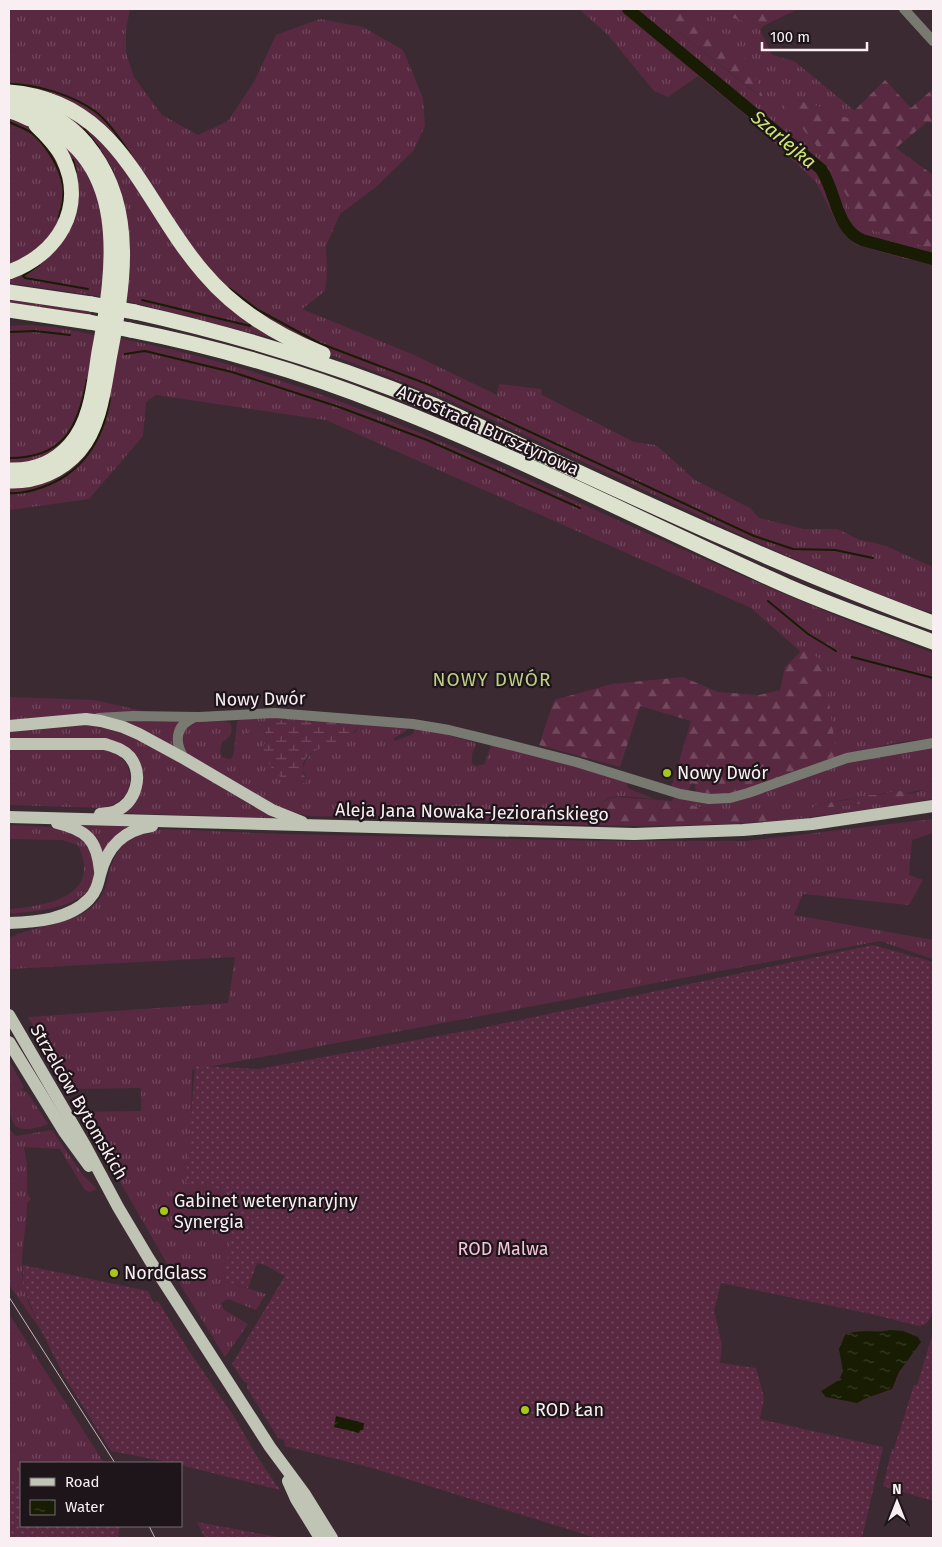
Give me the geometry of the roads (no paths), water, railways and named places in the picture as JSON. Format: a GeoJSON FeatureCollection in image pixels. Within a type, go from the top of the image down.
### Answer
{"type":"FeatureCollection","features":[{"type":"Feature","properties":{"kind":"highway"},"geometry":{"type":"LineString","coordinates":[[9,92],[36,96],[63,105],[84,117],[102,132],[128,162],[188,254],[204,274],[230,300],[258,321],[288,338],[371,374],[389,386]]}},
{"type":"Feature","properties":{"kind":"highway"},"geometry":{"type":"LineString","coordinates":[[9,99],[48,113],[75,131],[88,145],[103,167],[113,190],[122,225],[123,258],[114,338],[96,422],[89,437],[79,452],[56,470],[27,480],[9,481]]}},
{"type":"Feature","properties":{"kind":"highway"},"geometry":{"type":"LineString","coordinates":[[9,111],[43,123],[66,138],[86,160],[103,194],[111,226],[112,256],[112,274],[108,301],[91,395],[79,432],[70,445],[56,458],[45,464],[27,470],[9,470]]}},
{"type":"Feature","properties":{"kind":"highway"},"geometry":{"type":"LineString","coordinates":[[9,272],[33,262],[52,245],[64,224],[70,200],[69,177],[63,157],[49,138],[30,119]]}},
{"type":"Feature","properties":{"kind":"highway","name":"Autostrada Bursztynowa"},"geometry":{"type":"LineString","coordinates":[[9,292],[135,312],[255,342],[389,386],[728,540],[812,576],[933,623]]}},
{"type":"Feature","properties":{"kind":"highway","name":"Autostrada Bursztynowa"},"geometry":{"type":"LineString","coordinates":[[9,310],[130,330],[251,360],[330,384],[386,405],[478,444],[789,586],[933,642]]}},
{"type":"Feature","properties":{"kind":"highway"},"geometry":{"type":"LineString","coordinates":[[9,322],[89,322]]}},
{"type":"Feature","properties":{"kind":"main road"},"geometry":{"type":"LineString","coordinates":[[9,726],[86,719],[123,727],[184,759],[272,810],[314,826]]}},
{"type":"Feature","properties":{"kind":"main road"},"geometry":{"type":"LineString","coordinates":[[9,744],[105,744],[120,749],[129,756],[135,765],[136,774],[136,786],[133,797],[115,811],[79,819]]}},
{"type":"Feature","properties":{"kind":"main road","name":"Aleja Jana Nowaka-Jeziorańskiego"},"geometry":{"type":"LineString","coordinates":[[9,816],[634,834],[680,833],[812,824],[933,806]]}},
{"type":"Feature","properties":{"kind":"main road"},"geometry":{"type":"LineString","coordinates":[[37,818],[65,825],[89,837],[96,848],[100,875]]}},
{"type":"Feature","properties":{"kind":"main road"},"geometry":{"type":"LineString","coordinates":[[9,923],[67,914],[81,906],[95,891],[107,855],[118,840],[141,827],[185,822]]}},
{"type":"Feature","properties":{"kind":"main road"},"geometry":{"type":"LineString","coordinates":[[9,928],[25,922]]}},
{"type":"Feature","properties":{"kind":"main road","name":"Strzelców Bytomskich"},"geometry":{"type":"LineString","coordinates":[[9,1015],[118,1206],[184,1314],[279,1461],[304,1493],[332,1538]]}},
{"type":"Feature","properties":{"kind":"main road","name":"Strzelców Bytomskich"},"geometry":{"type":"LineString","coordinates":[[9,1042],[65,1133],[118,1206]]}},
{"type":"Feature","properties":{"kind":"main road","name":"Strzelców Bytomskich"},"geometry":{"type":"LineString","coordinates":[[279,1461],[296,1499],[320,1538]]}},
{"type":"Feature","properties":{"kind":"street"},"geometry":{"type":"LineString","coordinates":[[904,9],[933,42]]}},
{"type":"Feature","properties":{"kind":"street","name":"Nowy Dwór"},"geometry":{"type":"LineString","coordinates":[[86,719],[133,716],[199,717],[275,713],[366,719],[433,727],[549,755],[680,794],[709,799],[730,798],[748,793],[847,758],[933,743]]}},
{"type":"Feature","properties":{"kind":"street","name":"Nowy Dwór"},"geometry":{"type":"LineString","coordinates":[[184,759],[178,749],[179,732],[189,720],[199,717]]}},
{"type":"Feature","properties":{"kind":"water"},"geometry":{"type":"Polygon","coordinates":[[[903,1331],[918,1337],[921,1342],[899,1372],[892,1389],[857,1403],[826,1397],[821,1391],[839,1380],[843,1371],[839,1349],[845,1335],[856,1332],[903,1331]]]}},
{"type":"Feature","properties":{"kind":"water"},"geometry":{"type":"Polygon","coordinates":[[[336,1416],[364,1423],[363,1430],[360,1430],[359,1433],[334,1427],[336,1416]]]}},
{"type":"Feature","properties":{"kind":"waterway","name":"Szarlejka"},"geometry":{"type":"LineString","coordinates":[[628,9],[821,169],[842,219],[853,235],[862,240],[933,259]]}},
{"type":"Feature","properties":{"kind":"waterway"},"geometry":{"type":"LineString","coordinates":[[9,84],[42,88],[87,106],[106,121],[130,154]]}},
{"type":"Feature","properties":{"kind":"waterway"},"geometry":{"type":"LineString","coordinates":[[9,122],[33,134],[48,151],[56,165],[64,189],[59,217]]}},
{"type":"Feature","properties":{"kind":"waterway"},"geometry":{"type":"LineString","coordinates":[[84,129],[99,148]]}},
{"type":"Feature","properties":{"kind":"waterway"},"geometry":{"type":"LineString","coordinates":[[101,152],[113,172]]}},
{"type":"Feature","properties":{"kind":"waterway"},"geometry":{"type":"LineString","coordinates":[[73,160],[76,172]]}},
{"type":"Feature","properties":{"kind":"waterway"},"geometry":{"type":"LineString","coordinates":[[39,265],[23,276],[25,278],[88,289]]}},
{"type":"Feature","properties":{"kind":"waterway"},"geometry":{"type":"LineString","coordinates":[[229,288],[258,310],[319,343],[427,384],[754,536],[793,549],[835,550],[873,558]]}},
{"type":"Feature","properties":{"kind":"waterway"},"geometry":{"type":"LineString","coordinates":[[142,300],[250,326],[250,323]]}},
{"type":"Feature","properties":{"kind":"waterway"},"geometry":{"type":"LineString","coordinates":[[9,332],[35,331],[70,335]]}},
{"type":"Feature","properties":{"kind":"waterway"},"geometry":{"type":"LineString","coordinates":[[125,354],[145,351],[232,372],[339,407],[427,440],[580,508]]}},
{"type":"Feature","properties":{"kind":"waterway"},"geometry":{"type":"LineString","coordinates":[[9,458],[27,457],[43,453],[65,437],[79,413],[87,380]]}},
{"type":"Feature","properties":{"kind":"waterway"},"geometry":{"type":"LineString","coordinates":[[9,493],[26,492],[43,487],[70,473],[89,453],[97,441],[110,398]]}},
{"type":"Feature","properties":{"kind":"waterway"},"geometry":{"type":"LineString","coordinates":[[768,601],[808,634],[836,651]]}},
{"type":"Feature","properties":{"kind":"waterway"},"geometry":{"type":"LineString","coordinates":[[852,657],[933,678]]}},
{"type":"Feature","properties":{"kind":"tram line"},"geometry":{"type":"LineString","coordinates":[[9,1297],[114,1462]]}},
{"type":"Feature","properties":{"kind":"tram line"},"geometry":{"type":"LineString","coordinates":[[150,1527],[155,1538]]}},
{"type":"Feature","properties":{"kind":"place","name":"Nowy Dwór"},"geometry":{"type":"Point","coordinates":[667,773]}},
{"type":"Feature","properties":{"kind":"place","name":"Gabinet weterynaryjny Synergia"},"geometry":{"type":"Point","coordinates":[164,1211]}},
{"type":"Feature","properties":{"kind":"place","name":"NordGlass"},"geometry":{"type":"Point","coordinates":[114,1273]}},
{"type":"Feature","properties":{"kind":"place","name":"ROD Łan"},"geometry":{"type":"Point","coordinates":[525,1410]}},
{"type":"Feature","properties":{"kind":"district","name":"NOWY DWÓR"},"geometry":{"type":"Point","coordinates":[492,679]}},
{"type":"Feature","properties":{"kind":"park label","name":"ROD Malwa"},"geometry":{"type":"Point","coordinates":[503,1249]}}]}
